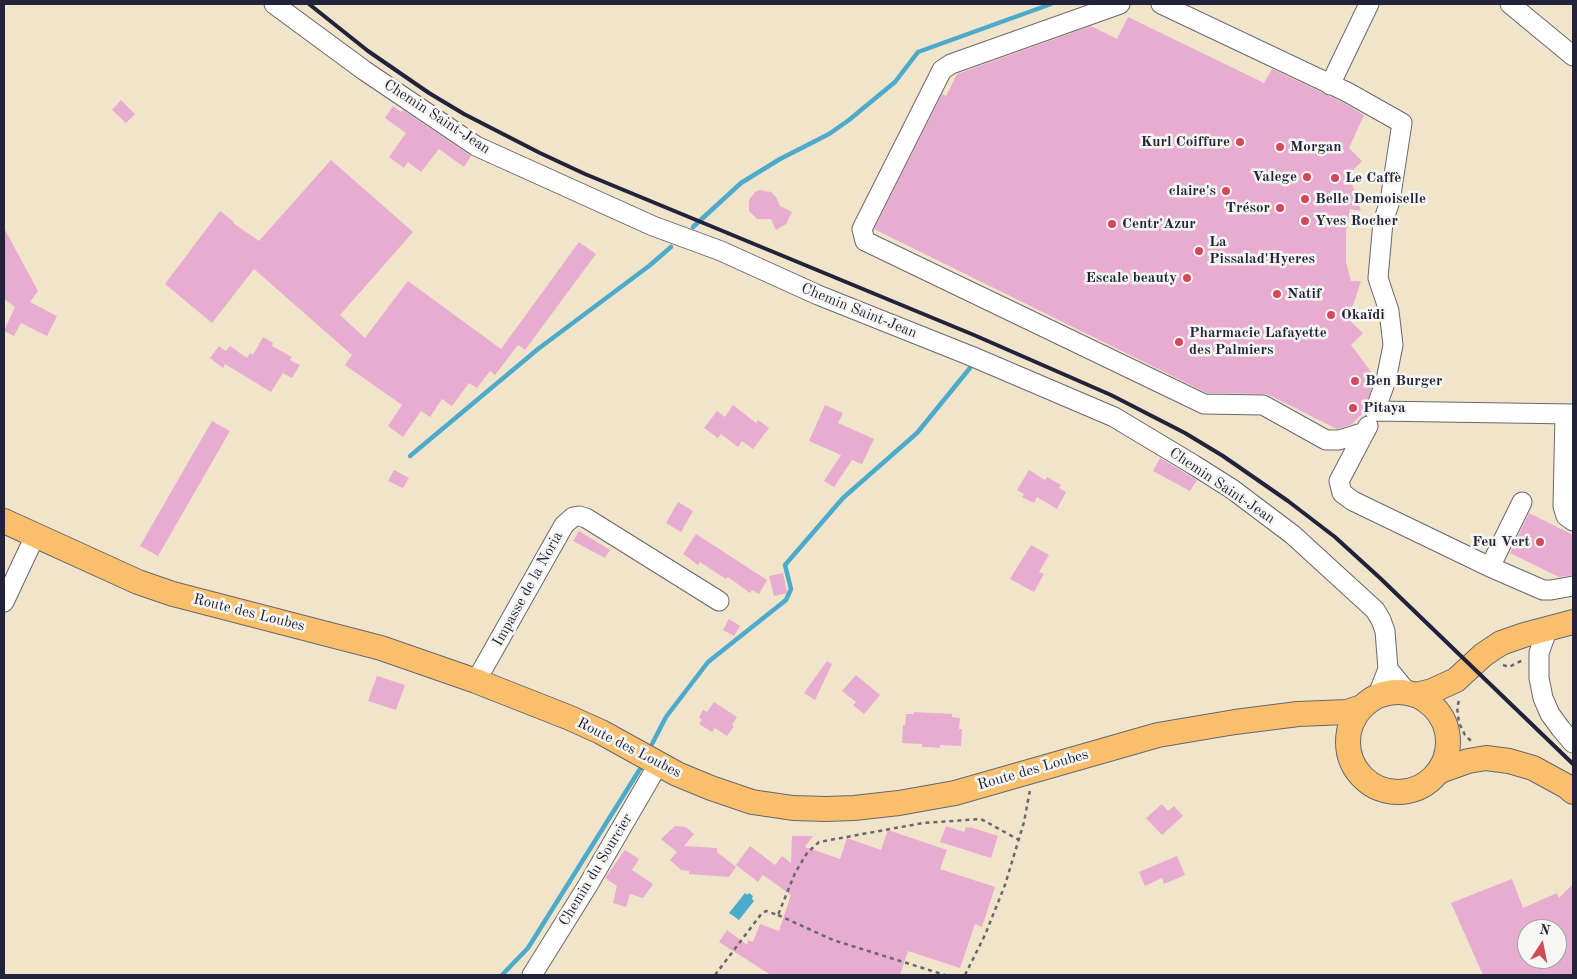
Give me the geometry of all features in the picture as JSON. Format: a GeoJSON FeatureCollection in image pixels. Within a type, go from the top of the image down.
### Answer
{"type":"FeatureCollection","features":[{"type":"Feature","properties":{"kind":"main road","name":"Route des Loubes"},"geometry":{"type":"LineString","coordinates":[[4,521],[121,575],[173,594],[381,648],[476,681],[601,732],[711,788],[752,802],[793,808],[854,808],[955,793],[1158,735],[1298,714],[1335,714],[1347,712],[1369,702]]}},
{"type":"Feature","properties":{"kind":"main road"},"geometry":{"type":"LineString","coordinates":[[1458,687],[1412,694],[1386,693],[1369,702],[1352,722],[1348,734],[1351,760],[1367,782],[1386,790],[1406,792],[1419,788],[1430,781],[1440,771],[1448,751],[1448,705],[1458,687],[1483,655],[1501,643],[1573,622]]}},
{"type":"Feature","properties":{"kind":"main road"},"geometry":{"type":"LineString","coordinates":[[1412,694],[1425,699],[1434,706],[1447,727],[1478,754],[1534,768],[1573,792]]}},
{"type":"Feature","properties":{"kind":"main road","name":"Route des Loubes"},"geometry":{"type":"LineString","coordinates":[[1274,718],[1301,720],[1316,724],[1337,735],[1348,746]]}},
{"type":"Feature","properties":{"kind":"main road"},"geometry":{"type":"LineString","coordinates":[[1440,771],[1468,761],[1478,754]]}},
{"type":"Feature","properties":{"kind":"street","name":"Chemin Saint-Jean"},"geometry":{"type":"LineString","coordinates":[[274,4],[365,71],[476,146],[654,226],[720,251],[818,295],[971,356],[1114,417],[1232,489],[1293,535],[1374,610],[1381,620],[1385,631],[1388,669],[1369,702]]}},
{"type":"Feature","properties":{"kind":"street"},"geometry":{"type":"LineString","coordinates":[[1120,4],[951,64],[942,70],[862,229],[866,241],[1204,404],[1263,405],[1326,440],[1339,440],[1365,432]]}},
{"type":"Feature","properties":{"kind":"street"},"geometry":{"type":"LineString","coordinates":[[1161,4],[1347,92],[1402,123],[1390,201],[1383,222],[1378,278],[1389,311],[1393,345],[1386,380],[1375,411],[1340,481],[1342,493],[1352,501],[1490,567],[1543,590],[1573,586]]}},
{"type":"Feature","properties":{"kind":"street"},"geometry":{"type":"LineString","coordinates":[[1330,85],[1369,4]]}},
{"type":"Feature","properties":{"kind":"street"},"geometry":{"type":"LineString","coordinates":[[1510,4],[1573,56]]}},
{"type":"Feature","properties":{"kind":"street"},"geometry":{"type":"LineString","coordinates":[[1375,411],[1569,414],[1568,494],[1563,506],[1566,516],[1573,521]]}},
{"type":"Feature","properties":{"kind":"street"},"geometry":{"type":"LineString","coordinates":[[1490,567],[1522,502]]}},
{"type":"Feature","properties":{"kind":"street","name":"Impasse de la Noria"},"geometry":{"type":"LineString","coordinates":[[476,681],[564,525],[573,516],[586,518],[719,600]]}},
{"type":"Feature","properties":{"kind":"street"},"geometry":{"type":"LineString","coordinates":[[4,602],[35,536]]}},
{"type":"Feature","properties":{"kind":"street"},"geometry":{"type":"LineString","coordinates":[[1548,628],[1539,652],[1539,678],[1543,698],[1550,714],[1573,743]]}},
{"type":"Feature","properties":{"kind":"street"},"geometry":{"type":"LineString","coordinates":[[1388,669],[1412,694]]}},
{"type":"Feature","properties":{"kind":"street","name":"Chemin du Sourcier"},"geometry":{"type":"LineString","coordinates":[[532,975],[588,885],[659,763]]}},
{"type":"Feature","properties":{"kind":"path"},"geometry":{"type":"LineString","coordinates":[[1498,664],[1509,667],[1539,652]]}},
{"type":"Feature","properties":{"kind":"path"},"geometry":{"type":"LineString","coordinates":[[1458,687],[1457,707],[1459,723],[1465,735],[1474,742],[1478,754]]}},
{"type":"Feature","properties":{"kind":"path"},"geometry":{"type":"LineString","coordinates":[[965,975],[985,935],[1005,885],[1024,822],[1034,769]]}},
{"type":"Feature","properties":{"kind":"path"},"geometry":{"type":"LineString","coordinates":[[778,915],[795,873],[807,853],[819,842],[923,823],[981,819],[1019,840]]}},
{"type":"Feature","properties":{"kind":"path"},"geometry":{"type":"LineString","coordinates":[[715,975],[762,913],[766,911],[833,940],[944,975]]}},
{"type":"Feature","properties":{"kind":"water"},"geometry":{"type":"Polygon","coordinates":[[[745,893],[753,896],[752,899],[754,901],[739,920],[729,913],[745,893]]]}},
{"type":"Feature","properties":{"kind":"building","name":"Centr'Azur"},"geometry":{"type":"Polygon","coordinates":[[[1128,17],[1264,83],[1272,69],[1342,102],[1364,115],[1349,148],[1362,161],[1349,174],[1361,211],[1350,209],[1346,232],[1346,262],[1351,281],[1361,281],[1347,318],[1363,333],[1351,345],[1375,377],[1364,412],[1352,424],[1337,429],[1267,394],[1207,393],[874,229],[942,94],[946,96],[957,74],[1091,26],[1117,39],[1128,17]]]}},
{"type":"Feature","properties":{"kind":"building"},"geometry":{"type":"Polygon","coordinates":[[[121,100],[135,114],[126,123],[112,110],[121,100]]]}},
{"type":"Feature","properties":{"kind":"building"},"geometry":{"type":"Polygon","coordinates":[[[393,106],[401,112],[403,110],[471,156],[464,167],[439,149],[421,172],[408,162],[404,168],[389,157],[406,133],[385,118],[393,106]]]}},
{"type":"Feature","properties":{"kind":"building"},"geometry":{"type":"Polygon","coordinates":[[[331,160],[413,232],[340,315],[365,338],[408,281],[501,349],[579,242],[596,254],[525,350],[518,345],[495,375],[490,371],[477,388],[469,383],[452,406],[442,399],[430,417],[421,411],[403,437],[388,426],[402,405],[345,365],[352,355],[254,269],[212,323],[165,284],[220,211],[233,223],[259,241],[331,160]]]}},
{"type":"Feature","properties":{"kind":"building"},"geometry":{"type":"Polygon","coordinates":[[[760,190],[771,192],[776,197],[780,206],[792,212],[786,224],[776,230],[771,219],[757,219],[749,211],[749,200],[755,192],[760,190]]]}},
{"type":"Feature","properties":{"kind":"building"},"geometry":{"type":"Polygon","coordinates":[[[4,228],[38,291],[30,302],[57,316],[47,336],[21,323],[14,336],[4,331],[15,307],[4,299],[4,228]]]}},
{"type":"Feature","properties":{"kind":"building"},"geometry":{"type":"Polygon","coordinates":[[[263,337],[273,343],[272,346],[292,357],[290,360],[300,365],[292,378],[283,373],[271,392],[225,364],[223,368],[210,358],[219,346],[226,351],[230,346],[247,358],[250,353],[253,355],[263,337]]]}},
{"type":"Feature","properties":{"kind":"building"},"geometry":{"type":"Polygon","coordinates":[[[733,405],[756,423],[758,420],[769,428],[753,449],[742,441],[738,447],[721,434],[718,438],[704,428],[717,411],[725,417],[733,405]]]}},
{"type":"Feature","properties":{"kind":"building"},"geometry":{"type":"Polygon","coordinates":[[[825,405],[843,413],[838,423],[874,439],[862,464],[852,460],[834,487],[824,481],[841,455],[809,441],[825,405]]]}},
{"type":"Feature","properties":{"kind":"building"},"geometry":{"type":"Polygon","coordinates":[[[212,421],[230,431],[158,556],[140,546],[212,421]]]}},
{"type":"Feature","properties":{"kind":"building"},"geometry":{"type":"Polygon","coordinates":[[[1160,458],[1197,480],[1190,491],[1153,471],[1160,458]]]}},
{"type":"Feature","properties":{"kind":"building"},"geometry":{"type":"Polygon","coordinates":[[[394,470],[409,478],[403,488],[388,481],[394,470]]]}},
{"type":"Feature","properties":{"kind":"building"},"geometry":{"type":"Polygon","coordinates":[[[1029,470],[1045,480],[1047,477],[1061,485],[1059,488],[1066,492],[1057,509],[1037,497],[1034,503],[1022,497],[1024,494],[1017,490],[1029,470]]]}},
{"type":"Feature","properties":{"kind":"building"},"geometry":{"type":"Polygon","coordinates":[[[678,502],[693,511],[681,532],[666,523],[678,502]]]}},
{"type":"Feature","properties":{"kind":"building","name":"Feu Vert"},"geometry":{"type":"Polygon","coordinates":[[[1529,513],[1573,535],[1573,575],[1559,577],[1510,553],[1529,513]]]}},
{"type":"Feature","properties":{"kind":"building"},"geometry":{"type":"Polygon","coordinates":[[[579,531],[610,550],[605,558],[573,541],[579,531]]]}},
{"type":"Feature","properties":{"kind":"building"},"geometry":{"type":"Polygon","coordinates":[[[696,534],[767,580],[759,594],[752,590],[750,593],[728,577],[726,579],[700,562],[698,565],[683,554],[696,534]]]}},
{"type":"Feature","properties":{"kind":"building"},"geometry":{"type":"Polygon","coordinates":[[[1031,545],[1049,555],[1039,572],[1044,574],[1034,592],[1010,579],[1031,545]]]}},
{"type":"Feature","properties":{"kind":"building"},"geometry":{"type":"Polygon","coordinates":[[[783,573],[787,593],[774,596],[769,576],[783,573]]]}},
{"type":"Feature","properties":{"kind":"building"},"geometry":{"type":"Polygon","coordinates":[[[729,619],[740,626],[734,636],[723,630],[729,619]]]}},
{"type":"Feature","properties":{"kind":"building"},"geometry":{"type":"Polygon","coordinates":[[[827,661],[832,664],[815,700],[804,693],[827,661]]]}},
{"type":"Feature","properties":{"kind":"building"},"geometry":{"type":"Polygon","coordinates":[[[856,675],[880,695],[864,714],[853,705],[856,702],[842,691],[856,675]]]}},
{"type":"Feature","properties":{"kind":"building"},"geometry":{"type":"Polygon","coordinates":[[[377,676],[405,685],[396,710],[368,701],[377,676]]]}},
{"type":"Feature","properties":{"kind":"building"},"geometry":{"type":"Polygon","coordinates":[[[714,702],[737,717],[732,725],[734,726],[727,736],[715,728],[712,732],[699,724],[702,720],[699,717],[703,710],[707,712],[714,702]]]}},
{"type":"Feature","properties":{"kind":"building"},"geometry":{"type":"Polygon","coordinates":[[[914,712],[952,714],[952,717],[960,718],[959,729],[962,729],[961,746],[940,745],[940,748],[922,747],[922,744],[902,743],[906,714],[914,714],[914,712]]]}},
{"type":"Feature","properties":{"kind":"building"},"geometry":{"type":"Polygon","coordinates":[[[1162,804],[1168,811],[1174,806],[1183,816],[1162,835],[1146,818],[1162,804]]]}},
{"type":"Feature","properties":{"kind":"building"},"geometry":{"type":"Polygon","coordinates":[[[675,826],[686,827],[694,834],[684,846],[717,848],[717,852],[736,867],[729,877],[689,874],[689,871],[681,870],[670,860],[677,852],[661,839],[675,826]]]}},
{"type":"Feature","properties":{"kind":"building"},"geometry":{"type":"Polygon","coordinates":[[[946,826],[964,832],[966,827],[970,827],[998,836],[991,858],[940,842],[946,826]]]}},
{"type":"Feature","properties":{"kind":"building"},"geometry":{"type":"Polygon","coordinates":[[[888,830],[947,850],[940,869],[995,887],[982,927],[975,924],[960,968],[908,951],[900,975],[771,975],[719,942],[727,930],[747,945],[748,940],[753,942],[760,924],[779,931],[791,895],[763,875],[758,882],[736,865],[750,846],[775,865],[782,856],[791,863],[792,836],[813,836],[805,847],[840,859],[847,838],[881,850],[888,830]]]}},
{"type":"Feature","properties":{"kind":"building"},"geometry":{"type":"Polygon","coordinates":[[[625,850],[639,859],[632,870],[653,884],[643,898],[630,894],[626,907],[613,903],[617,886],[605,878],[625,850]]]}},
{"type":"Feature","properties":{"kind":"building"},"geometry":{"type":"Polygon","coordinates":[[[1177,856],[1185,875],[1164,884],[1162,878],[1145,886],[1139,872],[1177,856]]]}},
{"type":"Feature","properties":{"kind":"building"},"geometry":{"type":"Polygon","coordinates":[[[1512,879],[1523,908],[1557,893],[1559,898],[1573,884],[1573,975],[1483,975],[1451,903],[1512,879]]]}},
{"type":"Feature","properties":{"kind":"waterway"},"geometry":{"type":"LineString","coordinates":[[693,227],[741,183],[780,159],[829,134],[849,120],[895,82],[918,52],[1051,4]]}},
{"type":"Feature","properties":{"kind":"waterway"},"geometry":{"type":"LineString","coordinates":[[410,456],[538,349],[649,266],[671,247]]}},
{"type":"Feature","properties":{"kind":"waterway"},"geometry":{"type":"LineString","coordinates":[[652,744],[666,717],[708,662],[786,600],[791,589],[785,565],[843,498],[917,433],[970,368]]}},
{"type":"Feature","properties":{"kind":"waterway"},"geometry":{"type":"LineString","coordinates":[[502,975],[528,948],[640,769]]}},
{"type":"Feature","properties":{"kind":"railway"},"geometry":{"type":"LineString","coordinates":[[309,4],[368,51],[429,93],[464,114],[540,153],[585,174],[974,335],[1111,395],[1185,433],[1223,456],[1288,501],[1335,537],[1573,764]]}},
{"type":"Feature","properties":{"kind":"place","name":"Kurl Coiffure"},"geometry":{"type":"Point","coordinates":[1240,142]}},
{"type":"Feature","properties":{"kind":"place","name":"Morgan"},"geometry":{"type":"Point","coordinates":[1280,147]}},
{"type":"Feature","properties":{"kind":"place","name":"Valege"},"geometry":{"type":"Point","coordinates":[1307,177]}},
{"type":"Feature","properties":{"kind":"place","name":"Le Caffè"},"geometry":{"type":"Point","coordinates":[1335,178]}},
{"type":"Feature","properties":{"kind":"place","name":"claire's"},"geometry":{"type":"Point","coordinates":[1226,191]}},
{"type":"Feature","properties":{"kind":"place","name":"Belle Demoiselle"},"geometry":{"type":"Point","coordinates":[1305,199]}},
{"type":"Feature","properties":{"kind":"place","name":"Trésor"},"geometry":{"type":"Point","coordinates":[1280,208]}},
{"type":"Feature","properties":{"kind":"place","name":"Yves Rocher"},"geometry":{"type":"Point","coordinates":[1305,221]}},
{"type":"Feature","properties":{"kind":"place","name":"Centr'Azur"},"geometry":{"type":"Point","coordinates":[1112,224]}},
{"type":"Feature","properties":{"kind":"place","name":"La Pissalad'Hyeres"},"geometry":{"type":"Point","coordinates":[1199,251]}},
{"type":"Feature","properties":{"kind":"place","name":"Escale beauty"},"geometry":{"type":"Point","coordinates":[1187,278]}},
{"type":"Feature","properties":{"kind":"place","name":"Natif"},"geometry":{"type":"Point","coordinates":[1277,294]}},
{"type":"Feature","properties":{"kind":"place","name":"Okaïdi"},"geometry":{"type":"Point","coordinates":[1331,315]}},
{"type":"Feature","properties":{"kind":"place","name":"Pharmacie Lafayette des Palmiers"},"geometry":{"type":"Point","coordinates":[1179,342]}},
{"type":"Feature","properties":{"kind":"place","name":"Ben Burger"},"geometry":{"type":"Point","coordinates":[1355,381]}},
{"type":"Feature","properties":{"kind":"place","name":"Pitaya"},"geometry":{"type":"Point","coordinates":[1353,408]}},
{"type":"Feature","properties":{"kind":"place","name":"Feu Vert"},"geometry":{"type":"Point","coordinates":[1540,542]}}]}
